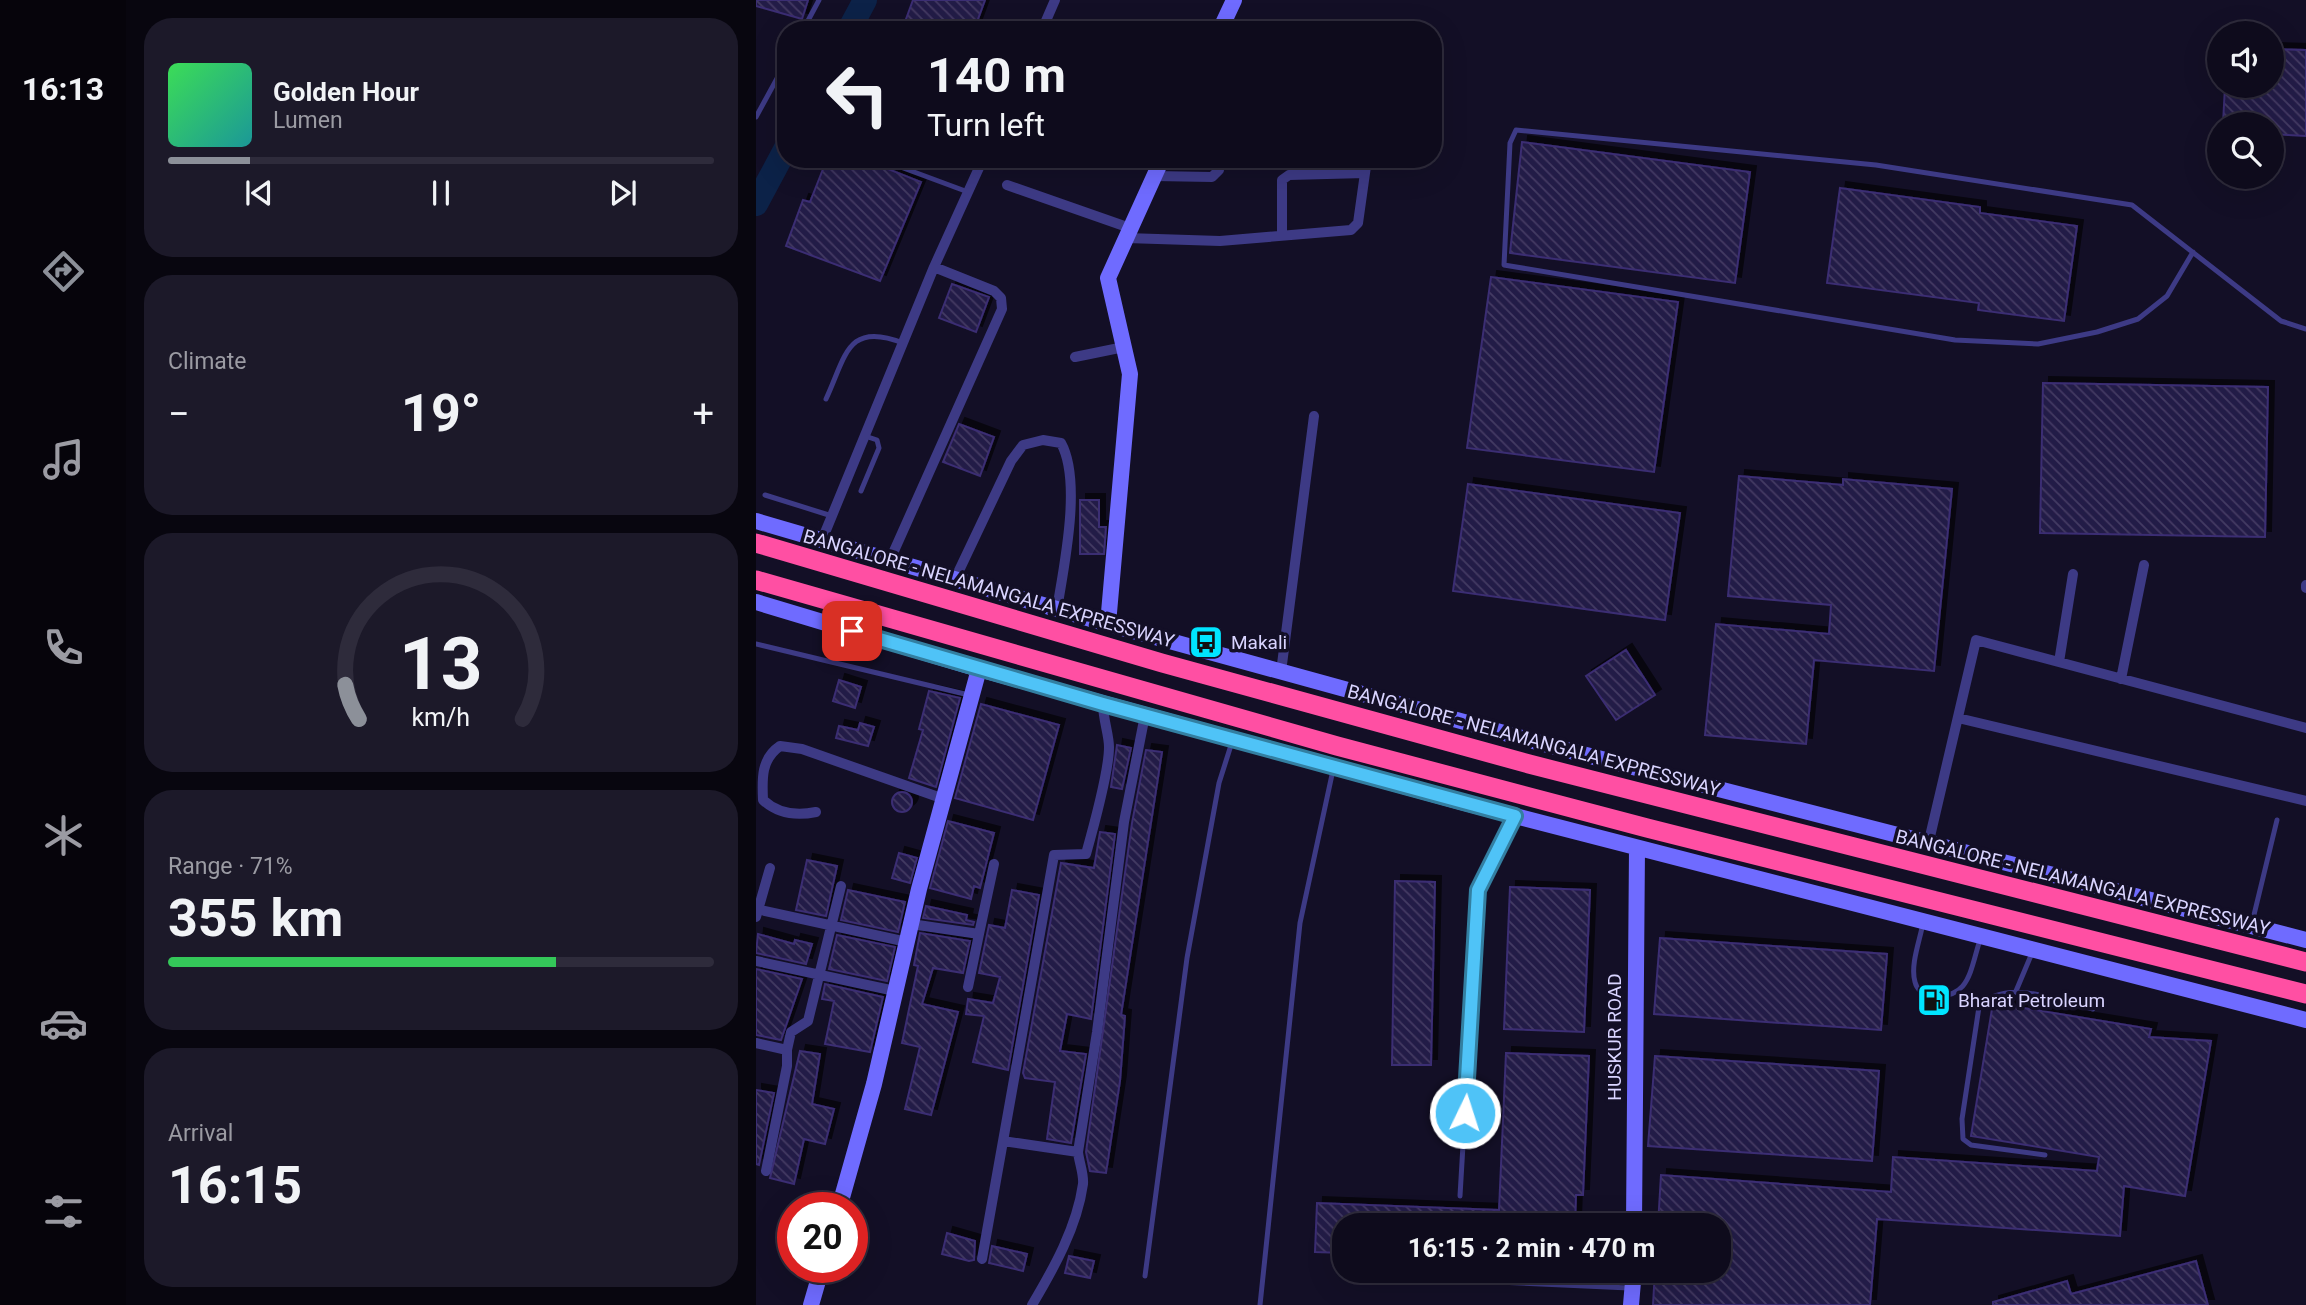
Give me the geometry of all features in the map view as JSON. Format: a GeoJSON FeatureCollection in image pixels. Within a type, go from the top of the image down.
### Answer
{"type":"FeatureCollection","features":[{"type":"Feature","properties":{"kind":"highway","name":"BANGALORE - NELAMANGALA EXPRESSWAY"},"geometry":{"type":"LineString","coordinates":[[756,543],[1267,692],[1529,764],[2306,962]]}},
{"type":"Feature","properties":{"kind":"highway"},"geometry":{"type":"LineString","coordinates":[[756,580],[1337,746],[1891,890],[2306,994]]}},
{"type":"Feature","properties":{"kind":"street"},"geometry":{"type":"LineString","coordinates":[[1046,21],[1055,0]]}},
{"type":"Feature","properties":{"kind":"street"},"geometry":{"type":"LineString","coordinates":[[1224,21],[1234,0]]}},
{"type":"Feature","properties":{"kind":"street"},"geometry":{"type":"LineString","coordinates":[[822,540],[934,267],[979,168]]}},
{"type":"Feature","properties":{"kind":"street"},"geometry":{"type":"LineString","coordinates":[[1108,624],[1130,374],[1108,278],[1157,168]]}},
{"type":"Feature","properties":{"kind":"street"},"geometry":{"type":"LineString","coordinates":[[1175,168],[1212,177],[1219,168]]}},
{"type":"Feature","properties":{"kind":"street"},"geometry":{"type":"LineString","coordinates":[[1007,185],[1128,233],[1220,241],[1351,230],[1358,223],[1366,168]]}},
{"type":"Feature","properties":{"kind":"street"},"geometry":{"type":"LineString","coordinates":[[1282,236],[1282,180],[1289,175],[1365,173]]}},
{"type":"Feature","properties":{"kind":"street"},"geometry":{"type":"LineString","coordinates":[[890,560],[1002,309],[1001,298],[994,291],[934,267]]}},
{"type":"Feature","properties":{"kind":"street"},"geometry":{"type":"LineString","coordinates":[[1076,357],[1124,347]]}},
{"type":"Feature","properties":{"kind":"street"},"geometry":{"type":"LineString","coordinates":[[1281,671],[1314,416]]}},
{"type":"Feature","properties":{"kind":"street"},"geometry":{"type":"LineString","coordinates":[[955,579],[1011,461],[1023,445],[1043,440],[1061,443],[1067,454],[1069,481],[1058,609]]}},
{"type":"Feature","properties":{"kind":"street"},"geometry":{"type":"LineString","coordinates":[[756,521],[1108,624],[1281,671],[1928,845],[2306,940]]}},
{"type":"Feature","properties":{"kind":"street"},"geometry":{"type":"LineString","coordinates":[[2121,679],[2144,565]]}},
{"type":"Feature","properties":{"kind":"street"},"geometry":{"type":"LineString","coordinates":[[2059,662],[2073,574]]}},
{"type":"Feature","properties":{"kind":"street"},"geometry":{"type":"LineString","coordinates":[[756,602],[979,669],[1233,740],[1637,848],[2306,1020]]}},
{"type":"Feature","properties":{"kind":"street"},"geometry":{"type":"LineString","coordinates":[[1928,845],[1976,640],[2306,728]]}},
{"type":"Feature","properties":{"kind":"street"},"geometry":{"type":"LineString","coordinates":[[844,1192],[874,1084],[911,924],[979,669]]}},
{"type":"Feature","properties":{"kind":"street"},"geometry":{"type":"LineString","coordinates":[[982,1259],[1054,855],[1086,854],[1093,827],[1109,746],[1103,729],[1103,704]]}},
{"type":"Feature","properties":{"kind":"street"},"geometry":{"type":"LineString","coordinates":[[1032,1305],[1052,1271],[1072,1224],[1083,1182],[1077,1152],[1097,1032],[1124,822],[1145,715]]}},
{"type":"Feature","properties":{"kind":"street"},"geometry":{"type":"LineString","coordinates":[[1958,718],[2306,801]]}},
{"type":"Feature","properties":{"kind":"street"},"geometry":{"type":"LineString","coordinates":[[816,812],[800,816],[786,813],[763,800],[768,754],[780,746],[802,749],[944,799]]}},
{"type":"Feature","properties":{"kind":"street","name":"HUSKUR ROAD"},"geometry":{"type":"LineString","coordinates":[[1634,1213],[1637,848]]}},
{"type":"Feature","properties":{"kind":"street"},"geometry":{"type":"LineString","coordinates":[[968,987],[994,864]]}},
{"type":"Feature","properties":{"kind":"street"},"geometry":{"type":"LineString","coordinates":[[770,868],[757,912],[907,942]]}},
{"type":"Feature","properties":{"kind":"street"},"geometry":{"type":"LineString","coordinates":[[766,1171],[787,1066],[787,1050],[792,1032],[808,1021],[841,886]]}},
{"type":"Feature","properties":{"kind":"street"},"geometry":{"type":"LineString","coordinates":[[911,924],[979,934]]}},
{"type":"Feature","properties":{"kind":"street"},"geometry":{"type":"LineString","coordinates":[[756,961],[895,991]]}},
{"type":"Feature","properties":{"kind":"street"},"geometry":{"type":"LineString","coordinates":[[756,1043],[787,1050]]}},
{"type":"Feature","properties":{"kind":"street"},"geometry":{"type":"LineString","coordinates":[[1003,1141],[1077,1152]]}},
{"type":"Feature","properties":{"kind":"street"},"geometry":{"type":"LineString","coordinates":[[811,1305],[817,1283]]}},
{"type":"Feature","properties":{"kind":"street"},"geometry":{"type":"LineString","coordinates":[[1632,1305],[1633,1283]]}},
{"type":"Feature","properties":{"kind":"lane"},"geometry":{"type":"LineString","coordinates":[[808,21],[819,0]]}},
{"type":"Feature","properties":{"kind":"lane"},"geometry":{"type":"LineString","coordinates":[[756,117],[777,78]]}},
{"type":"Feature","properties":{"kind":"lane"},"geometry":{"type":"LineString","coordinates":[[2193,252],[2167,296],[2138,319],[2097,332],[2038,344],[1955,340],[1504,265],[1510,143],[1516,130],[1834,161],[2132,205],[2193,252],[2281,321],[2306,329]]}},
{"type":"Feature","properties":{"kind":"lane"},"geometry":{"type":"LineString","coordinates":[[903,168],[968,192]]}},
{"type":"Feature","properties":{"kind":"lane"},"geometry":{"type":"LineString","coordinates":[[826,399],[850,347],[863,335],[880,334],[903,343]]}},
{"type":"Feature","properties":{"kind":"lane"},"geometry":{"type":"LineString","coordinates":[[861,491],[879,448],[877,440],[865,436]]}},
{"type":"Feature","properties":{"kind":"lane"},"geometry":{"type":"LineString","coordinates":[[765,495],[832,516]]}},
{"type":"Feature","properties":{"kind":"lane"},"geometry":{"type":"LineString","coordinates":[[756,644],[972,696]]}},
{"type":"Feature","properties":{"kind":"lane"},"geometry":{"type":"LineString","coordinates":[[1144,1276],[1187,958],[1219,783],[1233,740]]}},
{"type":"Feature","properties":{"kind":"lane"},"geometry":{"type":"LineString","coordinates":[[1260,1305],[1300,923],[1334,767]]}},
{"type":"Feature","properties":{"kind":"lane"},"geometry":{"type":"LineString","coordinates":[[1460,1196],[1478,890],[1515,816]]}},
{"type":"Feature","properties":{"kind":"lane"},"geometry":{"type":"LineString","coordinates":[[2252,926],[2277,820]]}},
{"type":"Feature","properties":{"kind":"lane"},"geometry":{"type":"LineString","coordinates":[[1923,922],[1914,977],[1918,988],[1924,994],[1947,997],[1959,992],[1965,983],[1981,937]]}},
{"type":"Feature","properties":{"kind":"lane"},"geometry":{"type":"LineString","coordinates":[[2016,991],[2034,950]]}},
{"type":"Feature","properties":{"kind":"lane"},"geometry":{"type":"LineString","coordinates":[[2045,1155],[1971,1145],[1963,1139],[1961,1130],[1979,1007],[1987,998],[2016,991],[2093,1009]]}},
{"type":"Feature","properties":{"kind":"lane"},"geometry":{"type":"LineString","coordinates":[[1521,1283],[1633,1288]]}},
{"type":"Feature","properties":{"kind":"building"},"geometry":{"type":"Polygon","coordinates":[[[756,0],[808,0],[802,19],[756,6],[756,0]]]}},
{"type":"Feature","properties":{"kind":"building"},"geometry":{"type":"Polygon","coordinates":[[[913,0],[985,0],[977,21],[905,21],[913,0]]]}},
{"type":"Feature","properties":{"kind":"building"},"geometry":{"type":"Polygon","coordinates":[[[2284,49],[2306,50],[2306,136],[2284,135],[2284,112],[2224,112],[2224,98],[2284,98],[2284,49]]]}},
{"type":"Feature","properties":{"kind":"building"},"geometry":{"type":"Polygon","coordinates":[[[1522,142],[1750,172],[1735,283],[1510,253],[1522,142]]]}},
{"type":"Feature","properties":{"kind":"building"},"geometry":{"type":"Polygon","coordinates":[[[823,168],[886,168],[921,182],[880,281],[786,246],[803,200],[810,202],[823,168]]]}},
{"type":"Feature","properties":{"kind":"building"},"geometry":{"type":"Polygon","coordinates":[[[1840,188],[1980,207],[1980,213],[2077,226],[2064,321],[1978,310],[1979,303],[1827,283],[1840,188]]]}},
{"type":"Feature","properties":{"kind":"building"},"geometry":{"type":"Polygon","coordinates":[[[1491,277],[1678,302],[1654,472],[1467,448],[1491,277]]]}},
{"type":"Feature","properties":{"kind":"building"},"geometry":{"type":"Polygon","coordinates":[[[952,284],[989,297],[976,332],[939,318],[952,284]]]}},
{"type":"Feature","properties":{"kind":"building"},"geometry":{"type":"Polygon","coordinates":[[[2043,383],[2268,387],[2265,537],[2040,533],[2043,383]]]}},
{"type":"Feature","properties":{"kind":"building"},"geometry":{"type":"Polygon","coordinates":[[[959,424],[994,437],[980,476],[943,462],[959,424]]]}},
{"type":"Feature","properties":{"kind":"building"},"geometry":{"type":"Polygon","coordinates":[[[1739,476],[1843,485],[1843,479],[1952,489],[1934,671],[1814,660],[1806,744],[1705,735],[1716,624],[1829,634],[1831,605],[1728,596],[1739,476]]]}},
{"type":"Feature","properties":{"kind":"building"},"geometry":{"type":"Polygon","coordinates":[[[1468,484],[1680,513],[1665,620],[1453,591],[1468,484]]]}},
{"type":"Feature","properties":{"kind":"building"},"geometry":{"type":"Polygon","coordinates":[[[1080,500],[1099,500],[1099,527],[1106,527],[1104,554],[1080,554],[1080,500]]]}},
{"type":"Feature","properties":{"kind":"building"},"geometry":{"type":"Polygon","coordinates":[[[1626,650],[1655,695],[1616,720],[1586,676],[1626,650]]]}},
{"type":"Feature","properties":{"kind":"building"},"geometry":{"type":"Polygon","coordinates":[[[839,680],[861,687],[855,708],[833,701],[839,680]]]}},
{"type":"Feature","properties":{"kind":"building"},"geometry":{"type":"Polygon","coordinates":[[[929,691],[960,698],[936,787],[909,778],[923,730],[919,729],[929,691]]]}},
{"type":"Feature","properties":{"kind":"building"},"geometry":{"type":"Polygon","coordinates":[[[981,704],[1059,725],[1033,820],[955,798],[981,704]]]}},
{"type":"Feature","properties":{"kind":"building"},"geometry":{"type":"Polygon","coordinates":[[[860,723],[874,727],[868,746],[836,738],[839,726],[858,730],[860,723]]]}},
{"type":"Feature","properties":{"kind":"building"},"geometry":{"type":"Polygon","coordinates":[[[1117,745],[1131,748],[1122,789],[1111,787],[1117,745]]]}},
{"type":"Feature","properties":{"kind":"building"},"geometry":{"type":"Polygon","coordinates":[[[1146,750],[1162,752],[1121,1015],[1125,1016],[1120,1081],[1106,1173],[1090,1171],[1086,1152],[1132,823],[1146,750]]]}},
{"type":"Feature","properties":{"kind":"building"},"geometry":{"type":"Polygon","coordinates":[[[898,792],[906,792],[912,802],[906,812],[898,812],[892,806],[892,798],[898,792]]]}},
{"type":"Feature","properties":{"kind":"building"},"geometry":{"type":"Polygon","coordinates":[[[948,821],[994,833],[980,888],[974,886],[971,899],[930,888],[948,821]]]}},
{"type":"Feature","properties":{"kind":"building"},"geometry":{"type":"Polygon","coordinates":[[[1100,832],[1115,834],[1091,1019],[1067,1014],[1060,1051],[1086,1054],[1071,1143],[1047,1139],[1055,1082],[1025,1078],[1023,1073],[1061,863],[1094,868],[1100,832]]]}},
{"type":"Feature","properties":{"kind":"building"},"geometry":{"type":"Polygon","coordinates":[[[899,853],[917,858],[910,883],[892,878],[899,853]]]}},
{"type":"Feature","properties":{"kind":"building"},"geometry":{"type":"Polygon","coordinates":[[[807,860],[837,866],[826,916],[796,910],[807,860]]]}},
{"type":"Feature","properties":{"kind":"building"},"geometry":{"type":"Polygon","coordinates":[[[1395,881],[1435,882],[1431,1065],[1392,1065],[1395,881]]]}},
{"type":"Feature","properties":{"kind":"building"},"geometry":{"type":"Polygon","coordinates":[[[1510,887],[1590,890],[1584,1032],[1504,1029],[1510,887]]]}},
{"type":"Feature","properties":{"kind":"building"},"geometry":{"type":"Polygon","coordinates":[[[848,890],[905,902],[898,932],[841,920],[848,890]]]}},
{"type":"Feature","properties":{"kind":"building"},"geometry":{"type":"Polygon","coordinates":[[[1012,890],[1039,895],[1008,1070],[973,1062],[984,1016],[966,1014],[968,999],[993,1003],[1000,977],[979,973],[989,925],[1005,928],[1012,890]]]}},
{"type":"Feature","properties":{"kind":"building"},"geometry":{"type":"Polygon","coordinates":[[[926,906],[967,915],[966,920],[974,922],[973,925],[923,918],[926,906]]]}},
{"type":"Feature","properties":{"kind":"building"},"geometry":{"type":"Polygon","coordinates":[[[920,933],[970,941],[963,973],[933,968],[922,1004],[958,1012],[931,1115],[905,1109],[920,1047],[902,1043],[918,966],[914,965],[920,933]]]}},
{"type":"Feature","properties":{"kind":"building"},"geometry":{"type":"Polygon","coordinates":[[[758,934],[794,944],[795,940],[812,944],[806,964],[756,953],[758,934]]]}},
{"type":"Feature","properties":{"kind":"building"},"geometry":{"type":"Polygon","coordinates":[[[837,935],[895,947],[887,981],[829,969],[837,935]]]}},
{"type":"Feature","properties":{"kind":"building"},"geometry":{"type":"Polygon","coordinates":[[[1660,938],[1887,954],[1881,1030],[1654,1014],[1660,938]]]}},
{"type":"Feature","properties":{"kind":"building"},"geometry":{"type":"Polygon","coordinates":[[[756,969],[802,979],[781,1040],[756,1035],[756,969]]]}},
{"type":"Feature","properties":{"kind":"building"},"geometry":{"type":"Polygon","coordinates":[[[825,984],[883,997],[870,1052],[825,1044],[834,1001],[822,999],[825,984]]]}},
{"type":"Feature","properties":{"kind":"building"},"geometry":{"type":"Polygon","coordinates":[[[1993,1003],[2151,1029],[2149,1037],[2211,1041],[2185,1196],[2124,1186],[2120,1236],[1877,1219],[1870,1305],[1653,1305],[1654,1283],[1731,1283],[1731,1213],[1659,1213],[1661,1175],[1891,1192],[1893,1157],[2097,1171],[2099,1157],[1971,1136],[1993,1003]]]}},
{"type":"Feature","properties":{"kind":"building"},"geometry":{"type":"Polygon","coordinates":[[[800,1051],[820,1054],[812,1104],[834,1109],[825,1144],[804,1139],[794,1184],[770,1178],[800,1051]]]}},
{"type":"Feature","properties":{"kind":"building"},"geometry":{"type":"Polygon","coordinates":[[[1506,1053],[1589,1056],[1583,1195],[1576,1195],[1575,1213],[1332,1213],[1332,1253],[1315,1252],[1317,1203],[1499,1210],[1506,1053]]]}},
{"type":"Feature","properties":{"kind":"building"},"geometry":{"type":"Polygon","coordinates":[[[1655,1056],[1879,1071],[1872,1161],[1648,1146],[1655,1056]]]}},
{"type":"Feature","properties":{"kind":"building"},"geometry":{"type":"Polygon","coordinates":[[[756,1090],[774,1093],[759,1165],[756,1164],[756,1090]]]}},
{"type":"Feature","properties":{"kind":"building"},"geometry":{"type":"Polygon","coordinates":[[[947,1233],[975,1241],[974,1260],[942,1254],[947,1233]]]}},
{"type":"Feature","properties":{"kind":"building"},"geometry":{"type":"Polygon","coordinates":[[[992,1246],[1027,1254],[1023,1271],[989,1263],[992,1246]]]}},
{"type":"Feature","properties":{"kind":"building"},"geometry":{"type":"Polygon","coordinates":[[[1069,1256],[1094,1261],[1090,1278],[1065,1273],[1069,1256]]]}},
{"type":"Feature","properties":{"kind":"building"},"geometry":{"type":"Polygon","coordinates":[[[2196,1261],[2208,1305],[1993,1305],[1993,1302],[2067,1281],[2071,1294],[2196,1261]]]}},
{"type":"Feature","properties":{"kind":"waterway"},"geometry":{"type":"LineString","coordinates":[[854,21],[865,0]]}},
{"type":"Feature","properties":{"kind":"waterway"},"geometry":{"type":"LineString","coordinates":[[756,204],[777,165]]}},
{"type":"Feature","properties":{"kind":"place","name":"Makali"},"geometry":{"type":"Point","coordinates":[1206,642]}},
{"type":"Feature","properties":{"kind":"place","name":"Bharat Petroleum"},"geometry":{"type":"Point","coordinates":[1934,1000]}},
{"type":"Feature","properties":{"kind":"route"},"geometry":{"type":"LineString","coordinates":[[852,631],[1103,704],[1515,816],[1478,890],[1465,1113]]}}]}
